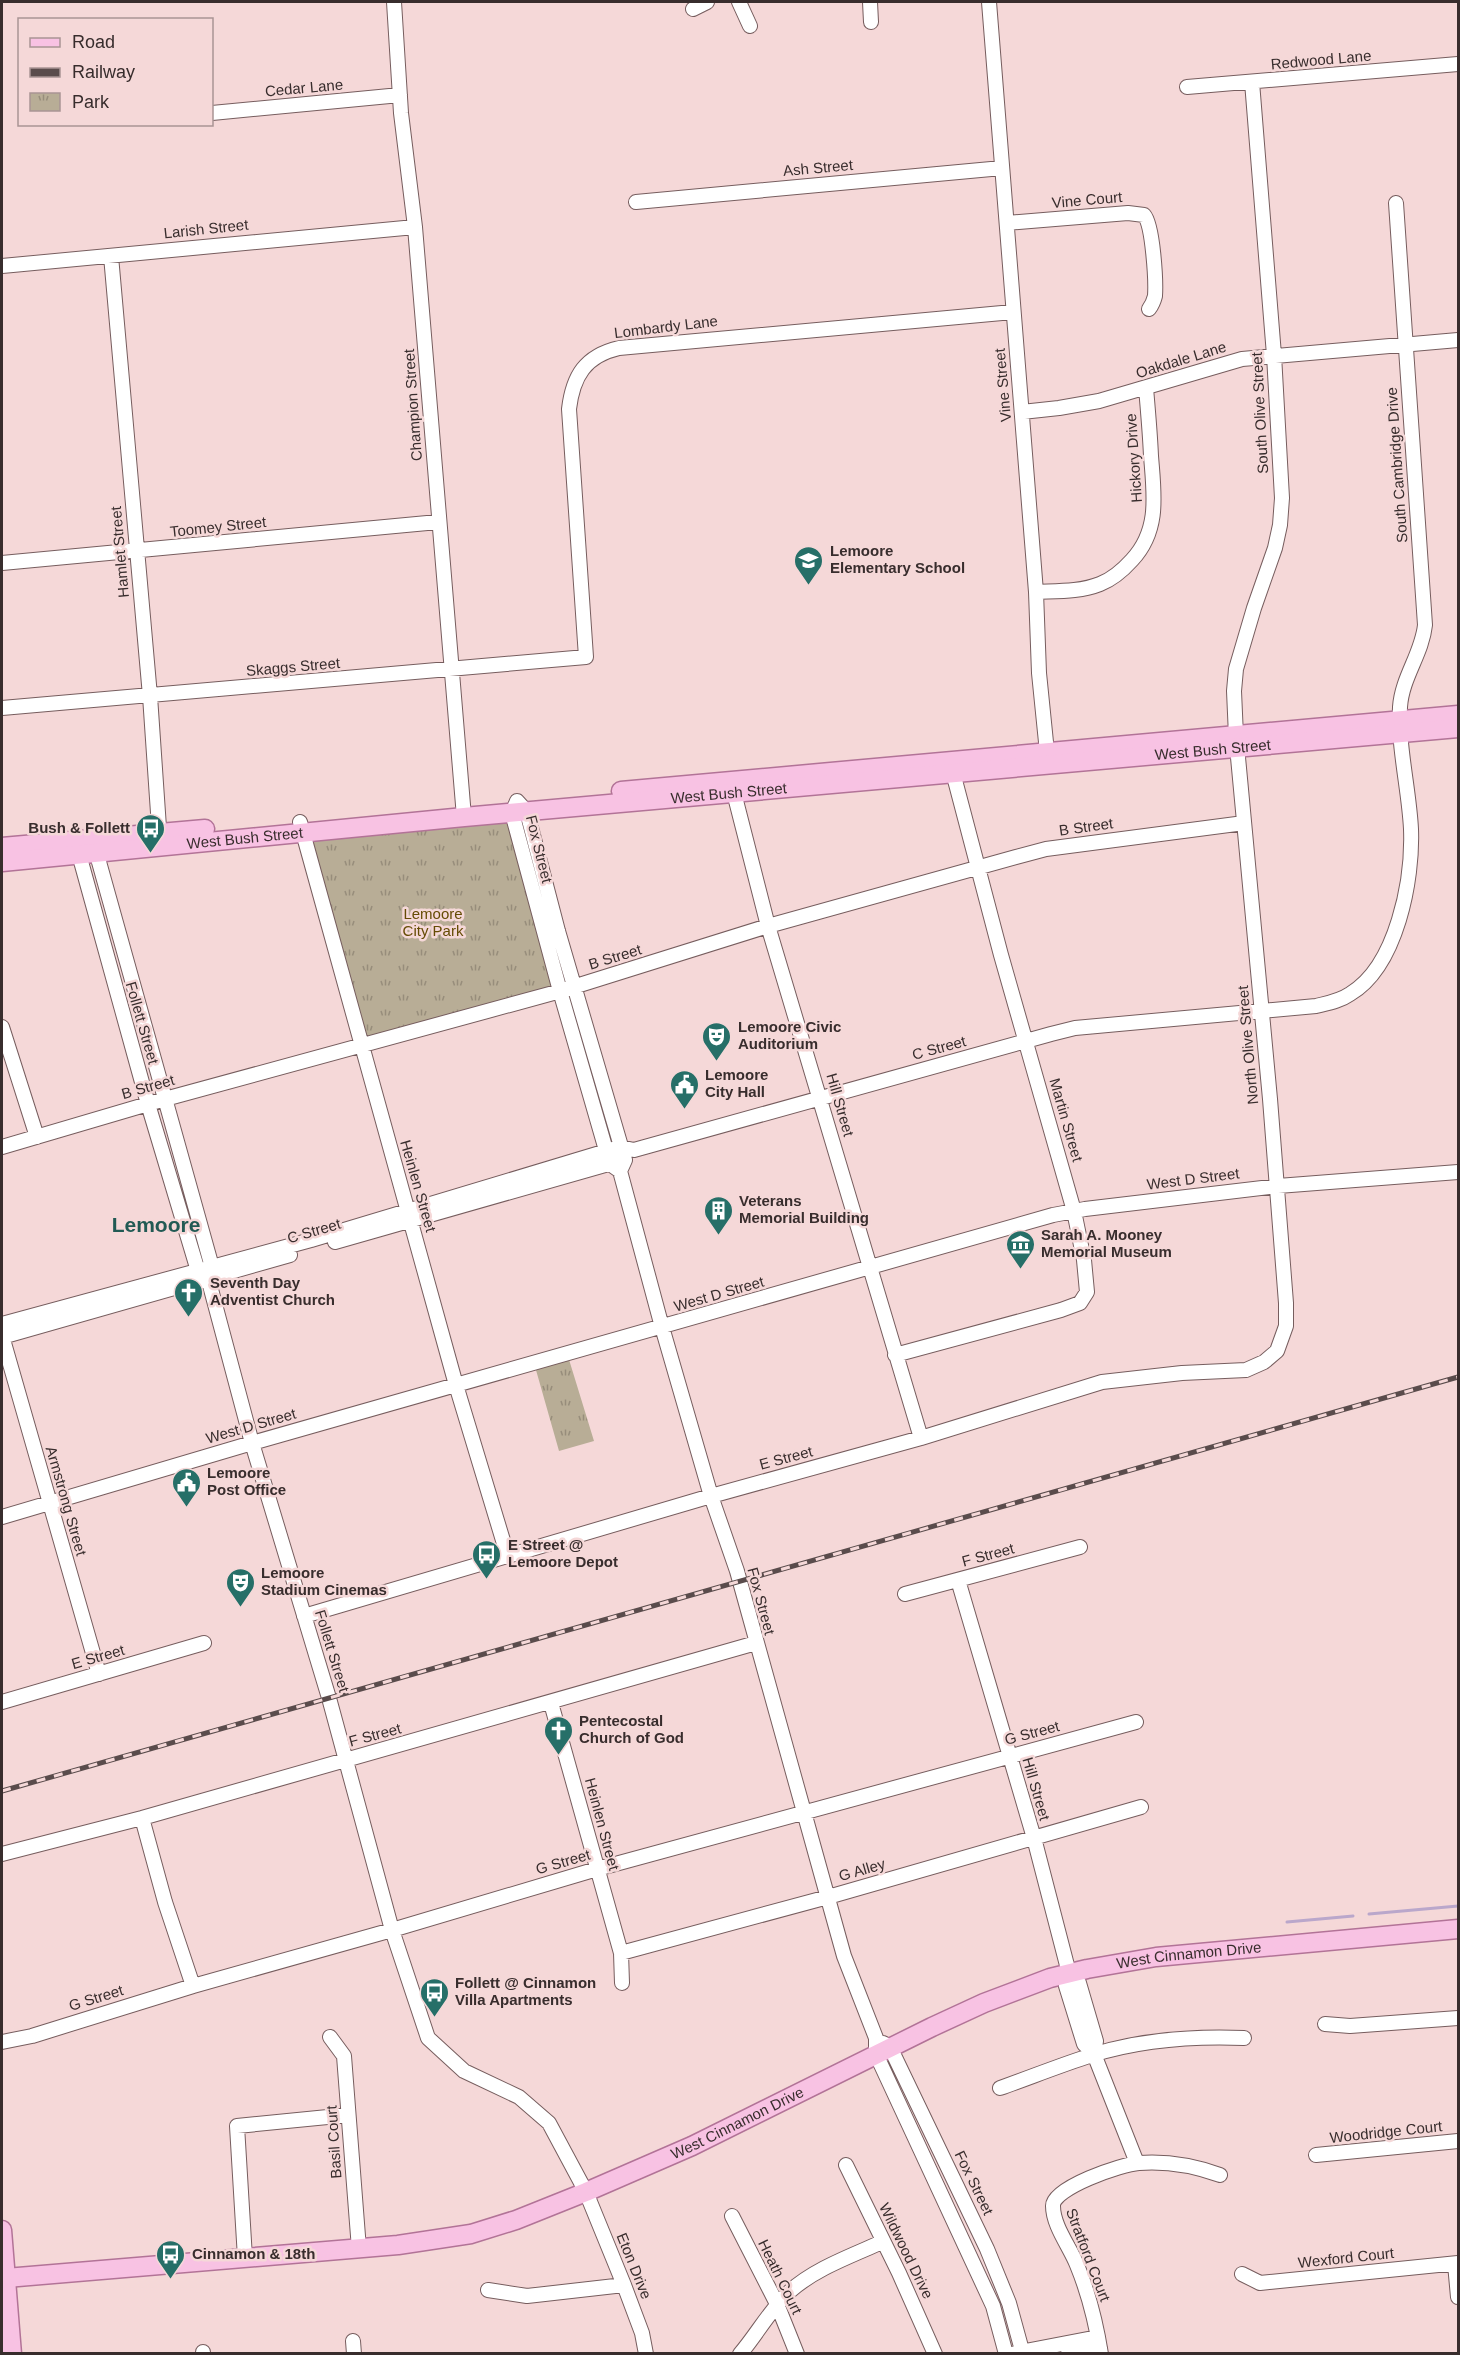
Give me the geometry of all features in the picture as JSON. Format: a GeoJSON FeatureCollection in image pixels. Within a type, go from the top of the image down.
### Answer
{"type":"FeatureCollection","features":[{"type":"Feature","properties":{"kind":"main road","name":"West Bush Street"},"geometry":{"type":"LineString","coordinates":[[1401,727],[1458,715]]}},
{"type":"Feature","properties":{"kind":"main road","name":"West Bush Street"},"geometry":{"type":"LineString","coordinates":[[2,862],[85,847],[160,839],[519,809],[732,787],[1401,727],[1458,728]]}},
{"type":"Feature","properties":{"kind":"main road","name":"West Bush Street"},"geometry":{"type":"LineString","coordinates":[[2,847],[85,847]]}},
{"type":"Feature","properties":{"kind":"main road","name":"West Cinnamon Drive"},"geometry":{"type":"LineString","coordinates":[[4,2278],[359,2249],[425,2242],[471,2234],[516,2220],[692,2146],[881,2046],[984,2003],[1069,1973],[1156,1957],[1458,1929]]}},
{"type":"Feature","properties":{"kind":"main road"},"geometry":{"type":"LineString","coordinates":[[2,2230],[4,2278],[12,2354]]}},
{"type":"Feature","properties":{"kind":"street","name":"Champion Street"},"geometry":{"type":"LineString","coordinates":[[394,2],[400,95],[415,227],[464,812]]}},
{"type":"Feature","properties":{"kind":"street"},"geometry":{"type":"LineString","coordinates":[[693,9],[707,2]]}},
{"type":"Feature","properties":{"kind":"street"},"geometry":{"type":"LineString","coordinates":[[739,2],[750,26]]}},
{"type":"Feature","properties":{"kind":"street"},"geometry":{"type":"LineString","coordinates":[[870,2],[871,22]]}},
{"type":"Feature","properties":{"kind":"street","name":"Vine Street"},"geometry":{"type":"LineString","coordinates":[[989,2],[1047,759]]}},
{"type":"Feature","properties":{"kind":"street","name":"Redwood Lane"},"geometry":{"type":"LineString","coordinates":[[1187,87],[1458,64]]}},
{"type":"Feature","properties":{"kind":"street","name":"South Olive Street"},"geometry":{"type":"LineString","coordinates":[[1237,742],[1234,691],[1238,663],[1275,548],[1282,498],[1274,354],[1252,82]]}},
{"type":"Feature","properties":{"kind":"street","name":"Cedar Lane"},"geometry":{"type":"LineString","coordinates":[[213,113],[400,95]]}},
{"type":"Feature","properties":{"kind":"street","name":"Ash Street"},"geometry":{"type":"LineString","coordinates":[[636,202],[1002,168]]}},
{"type":"Feature","properties":{"kind":"street","name":"South Cambridge Drive"},"geometry":{"type":"LineString","coordinates":[[1262,1011],[1316,1006],[1341,999],[1360,987],[1374,973],[1385,955],[1406,892],[1411,828],[1401,727],[1402,693],[1420,647],[1425,625],[1396,203]]}},
{"type":"Feature","properties":{"kind":"street","name":"Vine Court"},"geometry":{"type":"LineString","coordinates":[[1007,223],[1128,213],[1144,215],[1151,225],[1155,296],[1149,309]]}},
{"type":"Feature","properties":{"kind":"street","name":"Larish Street"},"geometry":{"type":"LineString","coordinates":[[2,266],[415,227]]}},
{"type":"Feature","properties":{"kind":"street","name":"Hamlet Street"},"geometry":{"type":"LineString","coordinates":[[111,256],[150,696],[160,839]]}},
{"type":"Feature","properties":{"kind":"street","name":"Lombardy Lane"},"geometry":{"type":"LineString","coordinates":[[586,657],[569,409],[572,390],[578,375],[590,361],[610,350],[619,348],[1013,312]]}},
{"type":"Feature","properties":{"kind":"street","name":"Oakdale Lane"},"geometry":{"type":"LineString","coordinates":[[1022,412],[1099,401],[1242,359],[1274,354],[1458,340]]}},
{"type":"Feature","properties":{"kind":"street","name":"Hickory Drive"},"geometry":{"type":"LineString","coordinates":[[1036,592],[1077,589],[1105,581],[1123,570],[1140,552],[1154,518],[1155,498],[1146,388]]}},
{"type":"Feature","properties":{"kind":"street","name":"Toomey Street"},"geometry":{"type":"LineString","coordinates":[[2,563],[438,522]]}},
{"type":"Feature","properties":{"kind":"street","name":"Skaggs Street"},"geometry":{"type":"LineString","coordinates":[[2,708],[586,657]]}},
{"type":"Feature","properties":{"kind":"street","name":"North Olive Street"},"geometry":{"type":"LineString","coordinates":[[1237,742],[1278,1186],[1286,1314],[1285,1332],[1277,1351]]}},
{"type":"Feature","properties":{"kind":"street","name":"Martin Street"},"geometry":{"type":"LineString","coordinates":[[895,1355],[1080,1303],[1087,1292],[1084,1260],[1074,1211],[1001,954],[952,767]]}},
{"type":"Feature","properties":{"kind":"street","name":"Hill Street"},"geometry":{"type":"LineString","coordinates":[[732,787],[768,926],[921,1438]]}},
{"type":"Feature","properties":{"kind":"street","name":"Fox Street"},"geometry":{"type":"LineString","coordinates":[[519,809],[574,987],[662,1327],[711,1496],[736,1571],[844,1956],[993,2306],[1006,2354]]}},
{"type":"Feature","properties":{"kind":"street","name":"Fox Street"},"geometry":{"type":"LineString","coordinates":[[519,809],[560,991],[619,1157]]}},
{"type":"Feature","properties":{"kind":"street","name":"B Street"},"geometry":{"type":"LineString","coordinates":[[2,1147],[165,1099],[560,991],[768,926],[1046,849],[1244,824]]}},
{"type":"Feature","properties":{"kind":"street","name":"Heinlen Street"},"geometry":{"type":"LineString","coordinates":[[302,828],[456,1385],[508,1557]]}},
{"type":"Feature","properties":{"kind":"street","name":"Follett Street"},"geometry":{"type":"LineString","coordinates":[[85,847],[165,1099],[206,1272],[252,1443],[329,1698],[392,1930],[414,1998]]}},
{"type":"Feature","properties":{"kind":"street","name":"Follett Street"},"geometry":{"type":"LineString","coordinates":[[85,847],[148,1104],[206,1272]]}},
{"type":"Feature","properties":{"kind":"street","name":"C Street"},"geometry":{"type":"LineString","coordinates":[[2,1337],[311,1240],[409,1216],[1075,1028],[1262,1011]]}},
{"type":"Feature","properties":{"kind":"street"},"geometry":{"type":"LineString","coordinates":[[2,1027],[37,1137]]}},
{"type":"Feature","properties":{"kind":"street","name":"West D Street"},"geometry":{"type":"LineString","coordinates":[[2,1517],[252,1443],[1074,1211],[1278,1186],[1458,1172]]}},
{"type":"Feature","properties":{"kind":"street","name":"C Street"},"geometry":{"type":"LineString","coordinates":[[2,1324],[206,1272]]}},
{"type":"Feature","properties":{"kind":"street","name":"Armstrong Street"},"geometry":{"type":"LineString","coordinates":[[2,1337],[99,1674]]}},
{"type":"Feature","properties":{"kind":"street","name":"E Street"},"geometry":{"type":"LineString","coordinates":[[304,1616],[711,1496],[921,1438],[1102,1382],[1182,1373],[1238,1371],[1264,1362],[1277,1351]]}},
{"type":"Feature","properties":{"kind":"street","name":"F Street"},"geometry":{"type":"LineString","coordinates":[[905,1594],[1080,1547]]}},
{"type":"Feature","properties":{"kind":"street","name":"Hill Street"},"geometry":{"type":"LineString","coordinates":[[958,1580],[1034,1838],[1069,1973],[1066,1986],[1084,2044],[1094,2054],[1137,2163]]}},
{"type":"Feature","properties":{"kind":"street","name":"E Street"},"geometry":{"type":"LineString","coordinates":[[2,1702],[204,1643]]}},
{"type":"Feature","properties":{"kind":"street","name":"F Street"},"geometry":{"type":"LineString","coordinates":[[2,1854],[142,1818],[756,1643]]}},
{"type":"Feature","properties":{"kind":"street","name":"Heinlen Street"},"geometry":{"type":"LineString","coordinates":[[551,1703],[621,1953]]}},
{"type":"Feature","properties":{"kind":"street","name":"G Street"},"geometry":{"type":"LineString","coordinates":[[2,2042],[32,2036],[193,1986],[597,1869],[1136,1722]]}},
{"type":"Feature","properties":{"kind":"street","name":"G Alley"},"geometry":{"type":"LineString","coordinates":[[621,1953],[828,1897],[1141,1807]]}},
{"type":"Feature","properties":{"kind":"street"},"geometry":{"type":"LineString","coordinates":[[142,1818],[165,1902],[193,1986]]}},
{"type":"Feature","properties":{"kind":"street"},"geometry":{"type":"LineString","coordinates":[[621,1953],[622,1983]]}},
{"type":"Feature","properties":{"kind":"street","name":"Eton Drive"},"geometry":{"type":"LineString","coordinates":[[414,1998],[429,2038],[464,2071],[519,2097],[549,2123],[586,2192],[642,2333],[646,2354]]}},
{"type":"Feature","properties":{"kind":"street"},"geometry":{"type":"LineString","coordinates":[[1326,2024],[1350,2026],[1458,2018]]}},
{"type":"Feature","properties":{"kind":"street","name":"Basil Court"},"geometry":{"type":"LineString","coordinates":[[330,2037],[344,2056],[359,2249]]}},
{"type":"Feature","properties":{"kind":"street"},"geometry":{"type":"LineString","coordinates":[[1000,2088],[1094,2054],[1173,2040],[1212,2037],[1244,2038]]}},
{"type":"Feature","properties":{"kind":"street","name":"Fox Street"},"geometry":{"type":"LineString","coordinates":[[881,2046],[987,2249],[1009,2303],[1019,2353]]}},
{"type":"Feature","properties":{"kind":"street"},"geometry":{"type":"LineString","coordinates":[[245,2258],[237,2126],[348,2115]]}},
{"type":"Feature","properties":{"kind":"street","name":"Woodridge Court"},"geometry":{"type":"LineString","coordinates":[[1316,2155],[1458,2141]]}},
{"type":"Feature","properties":{"kind":"street"},"geometry":{"type":"LineString","coordinates":[[1137,2163],[1191,2166],[1220,2175]]}},
{"type":"Feature","properties":{"kind":"street","name":"Stratford Court"},"geometry":{"type":"LineString","coordinates":[[1100,2346],[1086,2286],[1057,2224],[1052,2204],[1059,2194],[1085,2180],[1137,2163]]}},
{"type":"Feature","properties":{"kind":"street","name":"Wildwood Drive"},"geometry":{"type":"LineString","coordinates":[[846,2164],[882,2242],[904,2283],[935,2354]]}},
{"type":"Feature","properties":{"kind":"street","name":"Heath Court"},"geometry":{"type":"LineString","coordinates":[[732,2216],[777,2304],[797,2354]]}},
{"type":"Feature","properties":{"kind":"street"},"geometry":{"type":"LineString","coordinates":[[740,2354],[777,2304],[790,2291],[823,2270],[882,2242]]}},
{"type":"Feature","properties":{"kind":"street"},"geometry":{"type":"LineString","coordinates":[[1457,2264],[1458,2297]]}},
{"type":"Feature","properties":{"kind":"street","name":"Wexford Court"},"geometry":{"type":"LineString","coordinates":[[1242,2274],[1260,2283],[1457,2264]]}},
{"type":"Feature","properties":{"kind":"street"},"geometry":{"type":"LineString","coordinates":[[488,2290],[515,2296],[536,2296],[624,2285]]}},
{"type":"Feature","properties":{"kind":"street"},"geometry":{"type":"LineString","coordinates":[[1019,2353],[1100,2346]]}},
{"type":"Feature","properties":{"kind":"street"},"geometry":{"type":"LineString","coordinates":[[1068,2354],[1100,2346]]}},
{"type":"Feature","properties":{"kind":"green space","name":"Lemoore City Park"},"geometry":{"type":"Polygon","coordinates":[[[512,813],[560,991],[363,1046],[304,834],[512,813]]]}},
{"type":"Feature","properties":{"kind":"green space"},"geometry":{"type":"Polygon","coordinates":[[[567,1353],[594,1441],[559,1451],[534,1363],[567,1353]]]}},
{"type":"Feature","properties":{"kind":"waterway"},"geometry":{"type":"LineString","coordinates":[[1369,1914],[1458,1906]]}},
{"type":"Feature","properties":{"kind":"waterway"},"geometry":{"type":"LineString","coordinates":[[1287,1922],[1353,1916]]}},
{"type":"Feature","properties":{"kind":"railway"},"geometry":{"type":"LineString","coordinates":[[2,1791],[1458,1377]]}},
{"type":"Feature","properties":{"kind":"place","name":"Lemoore Elementary School"},"geometry":{"type":"Point","coordinates":[809,586]}},
{"type":"Feature","properties":{"kind":"place","name":"Bush & Follett"},"geometry":{"type":"Point","coordinates":[151,854]}},
{"type":"Feature","properties":{"kind":"place","name":"Lemoore Civic Auditorium"},"geometry":{"type":"Point","coordinates":[717,1062]}},
{"type":"Feature","properties":{"kind":"place","name":"Lemoore City Hall"},"geometry":{"type":"Point","coordinates":[684,1110]}},
{"type":"Feature","properties":{"kind":"place","name":"Veterans Memorial Building"},"geometry":{"type":"Point","coordinates":[718,1236]}},
{"type":"Feature","properties":{"kind":"place","name":"Sarah A. Mooney Memorial Museum"},"geometry":{"type":"Point","coordinates":[1020,1270]}},
{"type":"Feature","properties":{"kind":"place","name":"Seventh Day Adventist Church"},"geometry":{"type":"Point","coordinates":[189,1318]}},
{"type":"Feature","properties":{"kind":"place","name":"Lemoore Post Office"},"geometry":{"type":"Point","coordinates":[186,1508]}},
{"type":"Feature","properties":{"kind":"place","name":"E Street @ Lemoore Depot"},"geometry":{"type":"Point","coordinates":[487,1580]}},
{"type":"Feature","properties":{"kind":"place","name":"Lemoore Stadium Cinemas"},"geometry":{"type":"Point","coordinates":[240,1608]}},
{"type":"Feature","properties":{"kind":"place","name":"Pentecostal Church of God"},"geometry":{"type":"Point","coordinates":[558,1756]}},
{"type":"Feature","properties":{"kind":"place","name":"Follett @ Cinnamon Villa Apartments"},"geometry":{"type":"Point","coordinates":[434,2018]}},
{"type":"Feature","properties":{"kind":"place","name":"Cinnamon & 18th"},"geometry":{"type":"Point","coordinates":[171,2280]}},
{"type":"Feature","properties":{"kind":"district","name":"Lemoore"},"geometry":{"type":"Point","coordinates":[156,1225]}}]}
